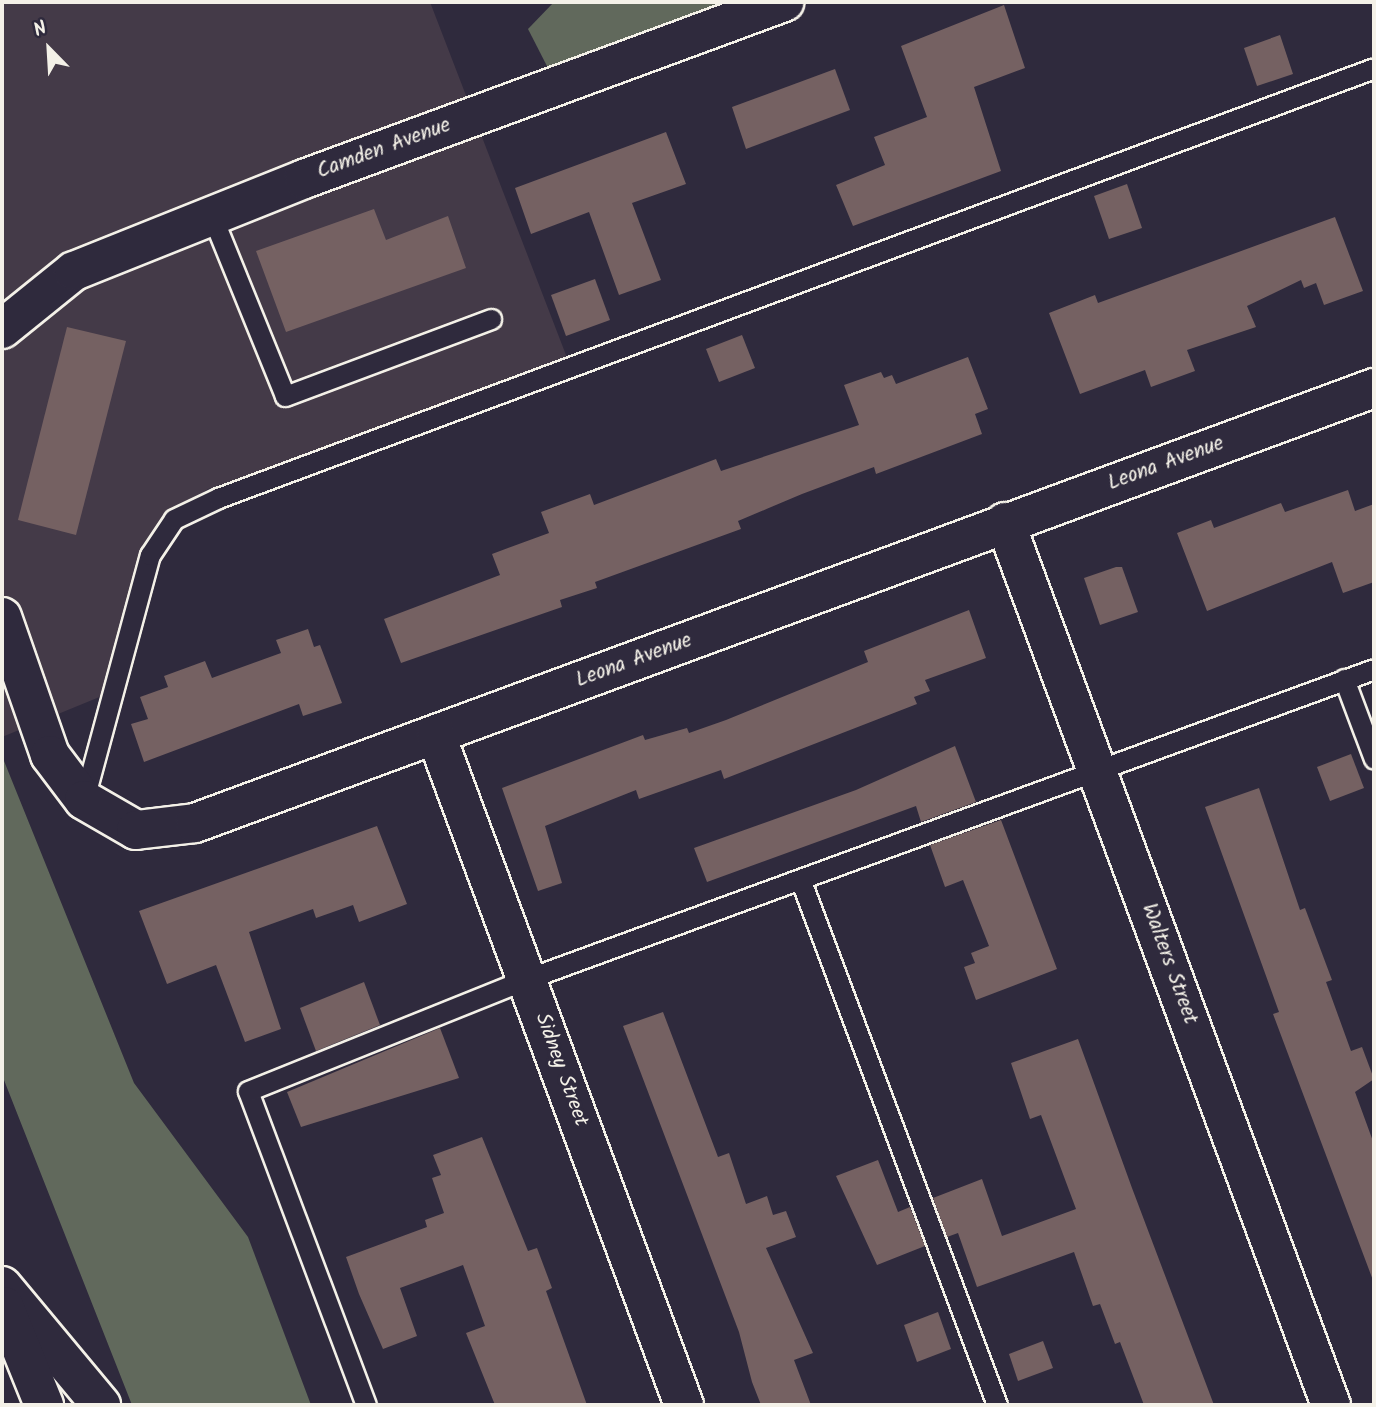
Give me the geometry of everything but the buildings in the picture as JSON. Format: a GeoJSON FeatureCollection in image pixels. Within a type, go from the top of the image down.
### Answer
{"type":"FeatureCollection","features":[{"type":"Feature","properties":{"kind":"main road","name":"Camden Avenue"},"geometry":{"type":"LineString","coordinates":[[2,330],[74,271],[212,216],[784,2]]}},
{"type":"Feature","properties":{"kind":"main road","name":"Leona Avenue"},"geometry":{"type":"LineString","coordinates":[[2,617],[50,755],[84,800],[136,830],[195,823],[1374,388]]}},
{"type":"Feature","properties":{"kind":"main road","name":"Walters Street"},"geometry":{"type":"LineString","coordinates":[[1005,522],[1331,1405]]}},
{"type":"Feature","properties":{"kind":"main road","name":"Sidney Street"},"geometry":{"type":"LineString","coordinates":[[436,735],[684,1405]]}},
{"type":"Feature","properties":{"kind":"main road"},"geometry":{"type":"LineString","coordinates":[[2,1286],[101,1405]]}},
{"type":"Feature","properties":{"kind":"main road"},"geometry":{"type":"LineString","coordinates":[[2,1300],[44,1405]]}},
{"type":"Feature","properties":{"kind":"lane"},"geometry":{"type":"LineString","coordinates":[[84,800],[150,555],[174,520],[218,498],[1374,68]]}},
{"type":"Feature","properties":{"kind":"lane"},"geometry":{"type":"LineString","coordinates":[[212,216],[285,396],[491,318]]}},
{"type":"Feature","properties":{"kind":"lane"},"geometry":{"type":"LineString","coordinates":[[366,1405],[248,1091],[527,979],[801,881],[1374,669]]}},
{"type":"Feature","properties":{"kind":"lane"},"geometry":{"type":"LineString","coordinates":[[1344,679],[1374,759]]}},
{"type":"Feature","properties":{"kind":"lane"},"geometry":{"type":"LineString","coordinates":[[801,881],[997,1405]]}},
{"type":"Feature","properties":{"kind":"shaded area"},"geometry":{"type":"Polygon","coordinates":[[[2,2],[430,2],[571,368],[208,489],[168,515],[119,689],[2,737],[2,2]]]}},
{"type":"Feature","properties":{"kind":"green space"},"geometry":{"type":"Polygon","coordinates":[[[554,2],[732,2],[549,70],[528,29],[554,2]]]}},
{"type":"Feature","properties":{"kind":"green space"},"geometry":{"type":"Polygon","coordinates":[[[2,756],[134,1083],[248,1237],[311,1405],[132,1405],[2,1075],[2,756]]]}}]}
